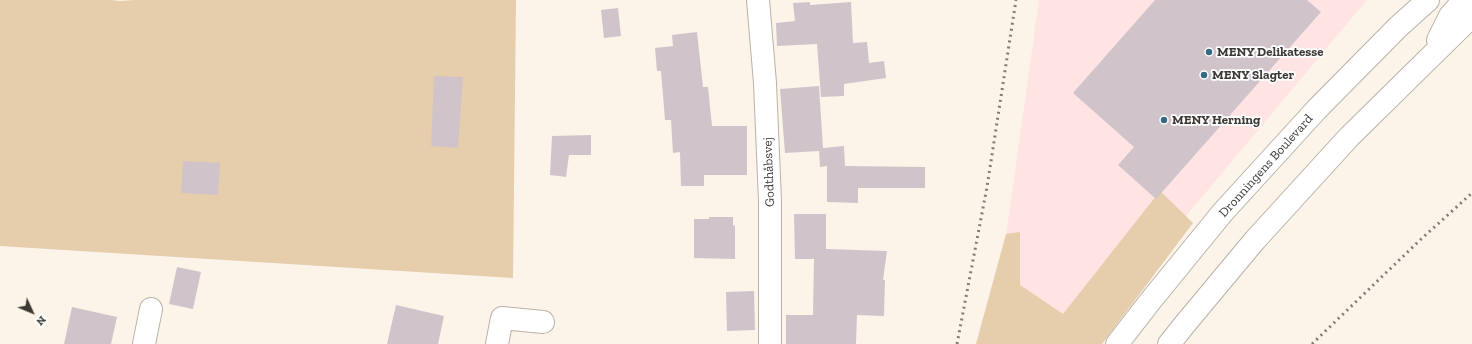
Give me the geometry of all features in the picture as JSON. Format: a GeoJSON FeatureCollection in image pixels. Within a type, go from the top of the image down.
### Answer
{"type":"FeatureCollection","features":[{"type":"Feature","properties":{"kind":"main road","name":"Godthåbsvej"},"geometry":{"type":"LineString","coordinates":[[758,0],[765,83],[770,201],[770,344]]}},
{"type":"Feature","properties":{"kind":"main road","name":"Dronningens Boulevard"},"geometry":{"type":"LineString","coordinates":[[1118,344],[1152,299],[1223,212],[1317,109],[1428,0]]}},
{"type":"Feature","properties":{"kind":"main road"},"geometry":{"type":"LineString","coordinates":[[1429,57],[1450,16],[1464,0]]}},
{"type":"Feature","properties":{"kind":"main road"},"geometry":{"type":"LineString","coordinates":[[1169,344],[1266,228],[1349,136],[1472,16]]}},
{"type":"Feature","properties":{"kind":"main road"},"geometry":{"type":"LineString","coordinates":[[144,344],[151,309]]}},
{"type":"Feature","properties":{"kind":"main road"},"geometry":{"type":"LineString","coordinates":[[497,344],[502,318],[543,322]]}},
{"type":"Feature","properties":{"kind":"shaded area"},"geometry":{"type":"Polygon","coordinates":[[[0,0],[516,0],[513,278],[0,246],[0,0]]]}},
{"type":"Feature","properties":{"kind":"shaded area"},"geometry":{"type":"Polygon","coordinates":[[[1039,0],[1367,0],[1079,344],[999,285],[1039,0]]]}},
{"type":"Feature","properties":{"kind":"shaded area"},"geometry":{"type":"Polygon","coordinates":[[[1160,191],[1193,223],[1102,344],[976,344],[1006,234],[1020,232],[1020,285],[1063,314],[1160,191]]]}},
{"type":"Feature","properties":{"kind":"building","name":"MENY Herning"},"geometry":{"type":"Polygon","coordinates":[[[1155,0],[1307,0],[1321,12],[1156,199],[1118,165],[1134,147],[1073,93],[1155,0]]]}},
{"type":"Feature","properties":{"kind":"building"},"geometry":{"type":"Polygon","coordinates":[[[810,2],[810,5],[851,2],[853,43],[867,42],[869,63],[884,61],[886,78],[844,84],[844,96],[821,97],[817,44],[777,46],[776,23],[795,21],[793,3],[810,2]]]}},
{"type":"Feature","properties":{"kind":"building"},"geometry":{"type":"Polygon","coordinates":[[[618,8],[621,36],[604,38],[601,10],[618,8]]]}},
{"type":"Feature","properties":{"kind":"building"},"geometry":{"type":"Polygon","coordinates":[[[697,32],[703,87],[708,87],[712,126],[747,126],[747,175],[704,175],[704,186],[681,186],[680,152],[673,153],[671,120],[665,120],[661,71],[657,71],[655,48],[673,46],[672,35],[697,32]]]}},
{"type":"Feature","properties":{"kind":"building"},"geometry":{"type":"Polygon","coordinates":[[[434,76],[463,77],[458,148],[431,146],[434,76]]]}},
{"type":"Feature","properties":{"kind":"building"},"geometry":{"type":"Polygon","coordinates":[[[819,86],[823,148],[844,146],[845,166],[925,167],[925,188],[858,188],[858,203],[827,202],[827,166],[820,167],[819,151],[785,153],[780,89],[819,86]]]}},
{"type":"Feature","properties":{"kind":"building"},"geometry":{"type":"Polygon","coordinates":[[[591,135],[591,155],[569,155],[566,177],[550,175],[552,136],[591,135]]]}},
{"type":"Feature","properties":{"kind":"building"},"geometry":{"type":"Polygon","coordinates":[[[183,161],[220,163],[218,195],[181,193],[183,161]]]}},
{"type":"Feature","properties":{"kind":"building"},"geometry":{"type":"Polygon","coordinates":[[[794,214],[826,214],[826,249],[887,251],[883,280],[885,280],[884,316],[857,315],[856,344],[786,344],[786,315],[813,315],[814,259],[795,259],[794,214]]]}},
{"type":"Feature","properties":{"kind":"building"},"geometry":{"type":"Polygon","coordinates":[[[709,217],[733,217],[733,226],[735,225],[735,259],[694,258],[694,219],[709,219],[709,217]]]}},
{"type":"Feature","properties":{"kind":"building"},"geometry":{"type":"Polygon","coordinates":[[[177,267],[201,272],[193,309],[169,304],[177,267]]]}},
{"type":"Feature","properties":{"kind":"building"},"geometry":{"type":"Polygon","coordinates":[[[754,291],[755,330],[727,331],[726,292],[754,291]]]}},
{"type":"Feature","properties":{"kind":"building"},"geometry":{"type":"Polygon","coordinates":[[[396,305],[444,316],[438,344],[387,344],[396,305]]]}},
{"type":"Feature","properties":{"kind":"building"},"geometry":{"type":"Polygon","coordinates":[[[72,307],[117,317],[111,344],[64,344],[72,307]]]}},
{"type":"Feature","properties":{"kind":"railway"},"geometry":{"type":"LineString","coordinates":[[957,344],[987,187],[1016,0]]}},
{"type":"Feature","properties":{"kind":"railway"},"geometry":{"type":"LineString","coordinates":[[1312,344],[1419,241],[1472,193]]}},
{"type":"Feature","properties":{"kind":"place","name":"MENY Delikatesse"},"geometry":{"type":"Point","coordinates":[1209,52]}},
{"type":"Feature","properties":{"kind":"place","name":"MENY Slagter"},"geometry":{"type":"Point","coordinates":[1204,75]}},
{"type":"Feature","properties":{"kind":"place","name":"MENY Herning"},"geometry":{"type":"Point","coordinates":[1164,120]}}]}
